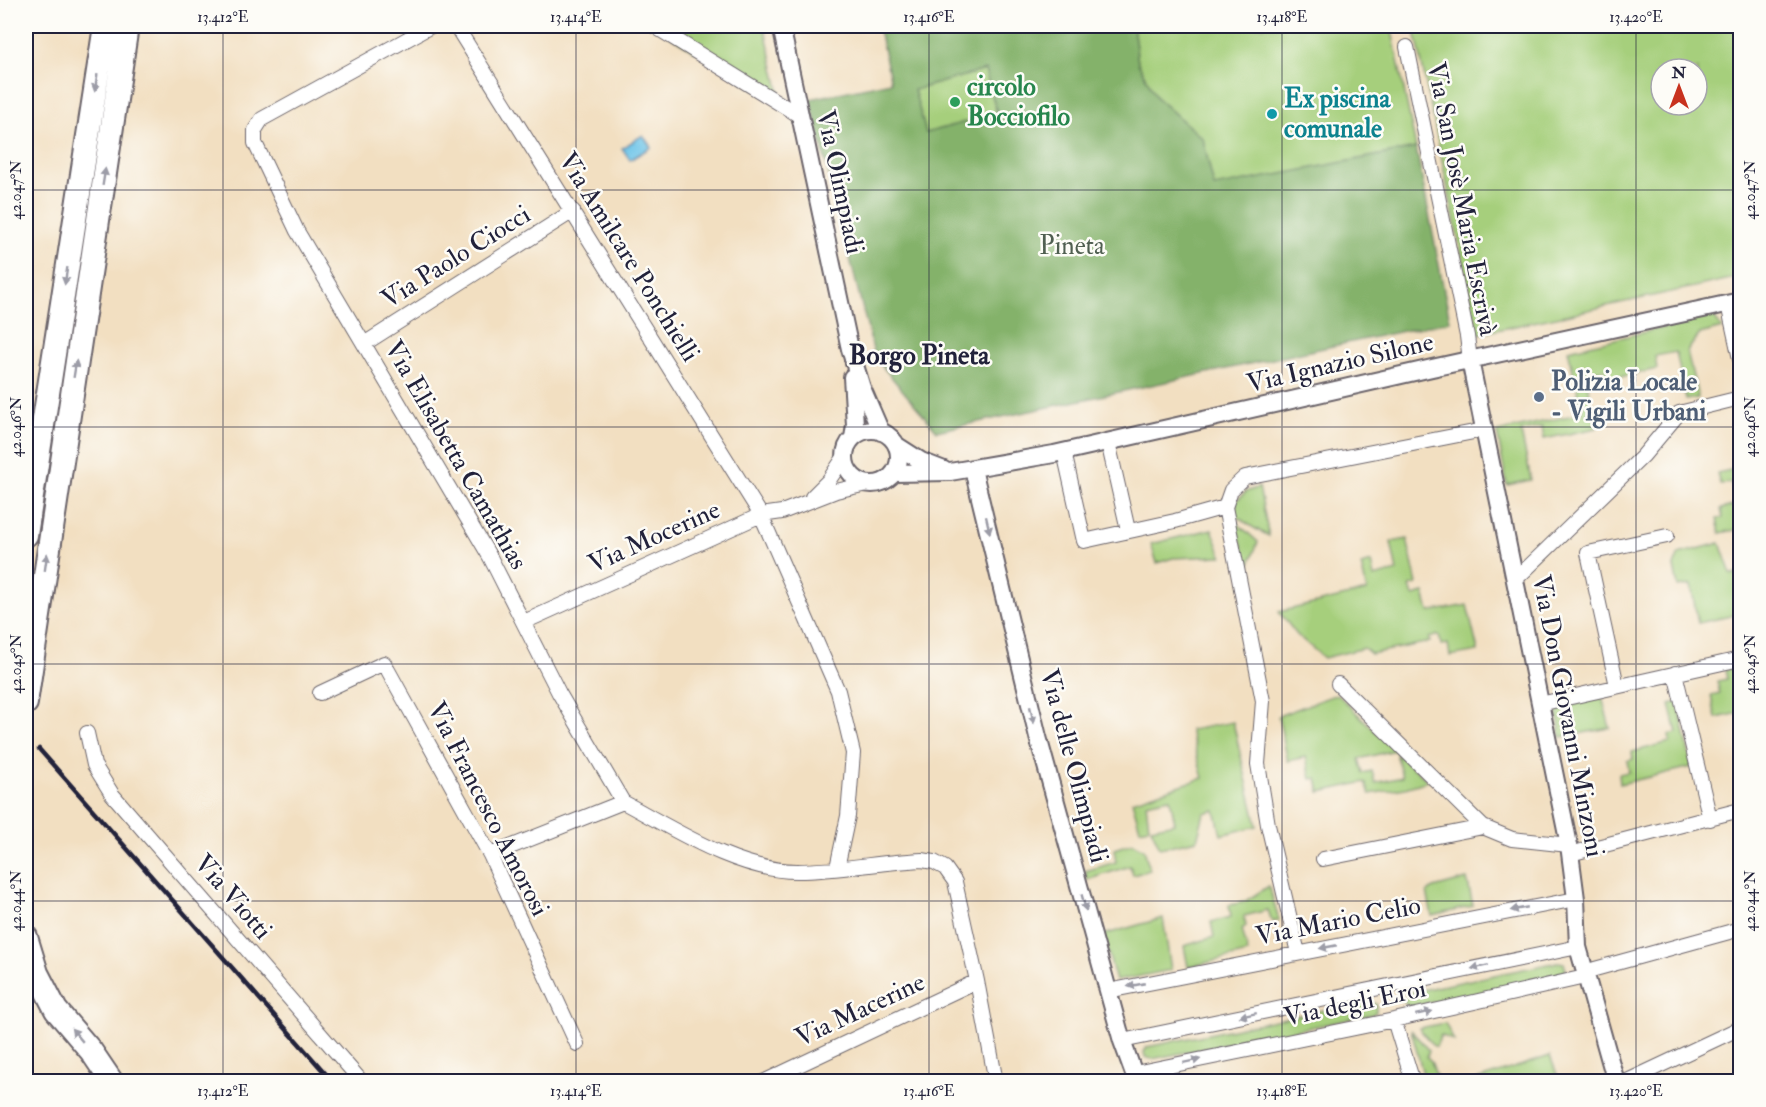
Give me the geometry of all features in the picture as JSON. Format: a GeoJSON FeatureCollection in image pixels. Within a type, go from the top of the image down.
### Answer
{"type":"FeatureCollection","features":[{"type":"Feature","properties":{"kind":"highway"},"geometry":{"type":"LineString","coordinates":[[26,535],[105,26]]}},
{"type":"Feature","properties":{"kind":"highway"},"geometry":{"type":"LineString","coordinates":[[26,703],[127,26]]}},
{"type":"Feature","properties":{"kind":"highway"},"geometry":{"type":"LineString","coordinates":[[26,937],[37,973],[56,1010],[91,1051],[112,1082]]}},
{"type":"Feature","properties":{"kind":"street","name":"Via Elisabetta Camathias"},"geometry":{"type":"LineString","coordinates":[[431,26],[265,117],[255,130],[257,147],[297,231],[490,557],[559,693],[623,802]]}},
{"type":"Feature","properties":{"kind":"street","name":"Via Amilcare Ponchielli"},"geometry":{"type":"LineString","coordinates":[[456,26],[760,515],[838,691],[853,753],[848,816],[837,868]]}},
{"type":"Feature","properties":{"kind":"street"},"geometry":{"type":"LineString","coordinates":[[654,26],[800,116]]}},
{"type":"Feature","properties":{"kind":"street","name":"Via Olimpiadi"},"geometry":{"type":"LineString","coordinates":[[781,26],[850,349],[862,388],[881,432]]}},
{"type":"Feature","properties":{"kind":"street","name":"Via San Josè Maria Escrivà"},"geometry":{"type":"LineString","coordinates":[[1407,47],[1470,360]]}},
{"type":"Feature","properties":{"kind":"street","name":"Via Paolo Ciocci"},"geometry":{"type":"LineString","coordinates":[[364,344],[573,211]]}},
{"type":"Feature","properties":{"kind":"street"},"geometry":{"type":"LineString","coordinates":[[1734,302],[1740,359]]}},
{"type":"Feature","properties":{"kind":"street","name":"Via Ignazio Silone"},"geometry":{"type":"LineString","coordinates":[[894,473],[950,472],[1064,452],[1734,302]]}},
{"type":"Feature","properties":{"kind":"street","name":"Via Olimpiadi"},"geometry":{"type":"LineString","coordinates":[[850,349],[854,401],[853,438]]}},
{"type":"Feature","properties":{"kind":"street","name":"Via Don Giovanni Minzoni"},"geometry":{"type":"LineString","coordinates":[[1470,360],[1569,850],[1576,899],[1578,947],[1584,975],[1616,1082]]}},
{"type":"Feature","properties":{"kind":"street"},"geometry":{"type":"LineString","coordinates":[[1515,580],[1644,456],[1679,413],[1740,398]]}},
{"type":"Feature","properties":{"kind":"street"},"geometry":{"type":"LineString","coordinates":[[1298,953],[1268,825],[1258,764],[1263,701],[1226,507],[1231,490],[1245,477],[1484,430]]}},
{"type":"Feature","properties":{"kind":"street"},"geometry":{"type":"LineString","coordinates":[[866,431],[881,432],[896,445],[899,459],[894,473],[882,482],[867,484],[860,482],[848,471],[845,456],[847,447],[853,438],[866,431]]}},
{"type":"Feature","properties":{"kind":"street"},"geometry":{"type":"LineString","coordinates":[[1108,442],[1128,530]]}},
{"type":"Feature","properties":{"kind":"street","name":"Via Ignazio Silone"},"geometry":{"type":"LineString","coordinates":[[896,445],[921,461],[950,472]]}},
{"type":"Feature","properties":{"kind":"street"},"geometry":{"type":"LineString","coordinates":[[1064,452],[1084,541],[1226,507]]}},
{"type":"Feature","properties":{"kind":"street","name":"Via Mocerine"},"geometry":{"type":"LineString","coordinates":[[806,502],[830,480],[845,456]]}},
{"type":"Feature","properties":{"kind":"street","name":"Via delle Olimpiadi"},"geometry":{"type":"LineString","coordinates":[[973,469],[1038,737],[1122,1041],[1136,1077]]}},
{"type":"Feature","properties":{"kind":"street","name":"Via Mocerine"},"geometry":{"type":"LineString","coordinates":[[524,622],[760,515],[782,512],[836,491],[867,484]]}},
{"type":"Feature","properties":{"kind":"street"},"geometry":{"type":"LineString","coordinates":[[1617,686],[1588,553],[1667,536]]}},
{"type":"Feature","properties":{"kind":"street"},"geometry":{"type":"LineString","coordinates":[[1540,704],[1740,659]]}},
{"type":"Feature","properties":{"kind":"street","name":"Via Francesco Amorosi"},"geometry":{"type":"LineString","coordinates":[[320,693],[384,663],[490,855],[577,1044]]}},
{"type":"Feature","properties":{"kind":"street"},"geometry":{"type":"LineString","coordinates":[[1675,673],[1710,819]]}},
{"type":"Feature","properties":{"kind":"street"},"geometry":{"type":"LineString","coordinates":[[1338,684],[1484,827],[1512,839],[1569,850],[1710,819],[1740,810]]}},
{"type":"Feature","properties":{"kind":"street","name":"Via Viotti"},"geometry":{"type":"LineString","coordinates":[[87,733],[94,765],[112,794],[362,1082]]}},
{"type":"Feature","properties":{"kind":"street"},"geometry":{"type":"LineString","coordinates":[[490,855],[623,802],[740,860],[787,870],[922,860],[934,862],[945,868],[955,882],[996,1082]]}},
{"type":"Feature","properties":{"kind":"street"},"geometry":{"type":"LineString","coordinates":[[1323,859],[1484,827]]}},
{"type":"Feature","properties":{"kind":"street","name":"Via Mario Celio"},"geometry":{"type":"LineString","coordinates":[[1108,991],[1576,899]]}},
{"type":"Feature","properties":{"kind":"street","name":"Via degli Eroi"},"geometry":{"type":"LineString","coordinates":[[1136,1077],[1584,975],[1740,928]]}},
{"type":"Feature","properties":{"kind":"street"},"geometry":{"type":"LineString","coordinates":[[1122,1041],[1578,947]]}},
{"type":"Feature","properties":{"kind":"street","name":"Via Macerine"},"geometry":{"type":"LineString","coordinates":[[765,1081],[977,981]]}},
{"type":"Feature","properties":{"kind":"street"},"geometry":{"type":"LineString","coordinates":[[1394,1020],[1413,1082]]}},
{"type":"Feature","properties":{"kind":"street"},"geometry":{"type":"LineString","coordinates":[[1625,1082],[1740,1028]]}},
{"type":"Feature","properties":{"kind":"green space"},"geometry":{"type":"Polygon","coordinates":[[[654,26],[764,26],[783,106],[654,26]]]}},
{"type":"Feature","properties":{"kind":"green space","name":"Pineta"},"geometry":{"type":"Polygon","coordinates":[[[878,26],[1133,26],[1138,63],[1157,98],[1203,139],[1214,187],[1416,148],[1450,321],[937,431],[875,358],[810,99],[891,82],[878,26]],[[985,70],[914,90],[926,133],[997,113],[985,70]]]}},
{"type":"Feature","properties":{"kind":"green space"},"geometry":{"type":"Polygon","coordinates":[[[1133,26],[1391,26],[1416,148],[1214,188],[1203,139],[1157,98],[1138,63],[1133,26]]]}},
{"type":"Feature","properties":{"kind":"green space"},"geometry":{"type":"Polygon","coordinates":[[[1414,26],[1740,26],[1740,277],[1478,334],[1414,26]]]}},
{"type":"Feature","properties":{"kind":"green space","name":"circolo Bocciofilo"},"geometry":{"type":"Polygon","coordinates":[[[985,70],[997,113],[926,134],[914,90],[985,70]]]}},
{"type":"Feature","properties":{"kind":"green space"},"geometry":{"type":"Polygon","coordinates":[[[1713,316],[1722,328],[1700,334],[1687,351],[1698,398],[1686,400],[1676,352],[1655,356],[1657,369],[1607,380],[1604,369],[1585,373],[1597,428],[1544,439],[1542,427],[1521,432],[1531,480],[1507,485],[1497,432],[1583,413],[1568,350],[1713,316]]]}},
{"type":"Feature","properties":{"kind":"green space"},"geometry":{"type":"Polygon","coordinates":[[[1740,468],[1740,529],[1720,533],[1717,519],[1723,518],[1721,509],[1736,505],[1731,483],[1720,484],[1717,473],[1740,468]]]}},
{"type":"Feature","properties":{"kind":"green space"},"geometry":{"type":"Polygon","coordinates":[[[1259,487],[1269,536],[1236,516],[1236,501],[1246,492],[1259,487]]]}},
{"type":"Feature","properties":{"kind":"green space"},"geometry":{"type":"Polygon","coordinates":[[[1235,521],[1258,542],[1248,568],[1235,521]]]}},
{"type":"Feature","properties":{"kind":"green space"},"geometry":{"type":"Polygon","coordinates":[[[1212,529],[1222,556],[1173,558],[1157,563],[1151,544],[1212,529]]]}},
{"type":"Feature","properties":{"kind":"green space"},"geometry":{"type":"Polygon","coordinates":[[[1407,539],[1417,584],[1410,586],[1413,596],[1424,593],[1429,612],[1467,605],[1478,651],[1450,656],[1448,644],[1441,645],[1439,635],[1429,638],[1430,642],[1371,654],[1364,648],[1324,658],[1297,635],[1279,612],[1367,591],[1361,565],[1371,562],[1374,577],[1397,571],[1391,542],[1407,539]]]}},
{"type":"Feature","properties":{"kind":"green space"},"geometry":{"type":"Polygon","coordinates":[[[1720,543],[1731,574],[1739,574],[1740,614],[1698,623],[1691,585],[1678,587],[1674,566],[1679,554],[1720,543]]]}},
{"type":"Feature","properties":{"kind":"green space"},"geometry":{"type":"Polygon","coordinates":[[[1740,667],[1740,713],[1716,718],[1711,696],[1720,694],[1717,681],[1727,679],[1725,670],[1740,667]]]}},
{"type":"Feature","properties":{"kind":"green space"},"geometry":{"type":"Polygon","coordinates":[[[1337,694],[1395,750],[1359,759],[1363,773],[1372,771],[1375,783],[1402,777],[1396,753],[1428,781],[1405,788],[1370,794],[1365,782],[1320,792],[1317,778],[1311,779],[1306,757],[1288,761],[1278,716],[1337,694]]]}},
{"type":"Feature","properties":{"kind":"green space"},"geometry":{"type":"Polygon","coordinates":[[[1602,697],[1610,728],[1561,737],[1557,708],[1602,697]]]}},
{"type":"Feature","properties":{"kind":"green space"},"geometry":{"type":"Polygon","coordinates":[[[1678,702],[1692,767],[1620,784],[1619,774],[1629,772],[1627,761],[1633,759],[1632,752],[1670,742],[1669,735],[1677,733],[1670,704],[1678,702]]]}},
{"type":"Feature","properties":{"kind":"green space"},"geometry":{"type":"Polygon","coordinates":[[[1233,722],[1257,826],[1221,835],[1215,810],[1204,813],[1197,840],[1160,848],[1151,828],[1175,823],[1170,798],[1146,803],[1149,827],[1140,829],[1132,801],[1203,778],[1190,730],[1233,722]]]}},
{"type":"Feature","properties":{"kind":"green space"},"geometry":{"type":"Polygon","coordinates":[[[1132,843],[1144,849],[1150,870],[1133,875],[1130,866],[1087,880],[1085,871],[1116,862],[1114,849],[1132,843]]]}},
{"type":"Feature","properties":{"kind":"green space"},"geometry":{"type":"Polygon","coordinates":[[[1467,879],[1473,906],[1432,916],[1427,892],[1467,879]]]}},
{"type":"Feature","properties":{"kind":"green space"},"geometry":{"type":"Polygon","coordinates":[[[1269,886],[1279,920],[1272,922],[1268,910],[1244,916],[1246,926],[1242,929],[1248,953],[1188,967],[1184,946],[1214,937],[1211,922],[1231,917],[1229,905],[1244,902],[1269,886]]]}},
{"type":"Feature","properties":{"kind":"green space"},"geometry":{"type":"Polygon","coordinates":[[[1163,918],[1171,970],[1116,981],[1103,935],[1163,918]]]}},
{"type":"Feature","properties":{"kind":"green space"},"geometry":{"type":"Polygon","coordinates":[[[1558,962],[1565,965],[1562,976],[1409,1007],[1403,1001],[1407,993],[1558,962]]]}},
{"type":"Feature","properties":{"kind":"green space"},"geometry":{"type":"Polygon","coordinates":[[[1367,1001],[1376,1004],[1376,1012],[1371,1015],[1152,1059],[1145,1057],[1144,1052],[1147,1047],[1367,1001]]]}},
{"type":"Feature","properties":{"kind":"green space"},"geometry":{"type":"Polygon","coordinates":[[[1445,1023],[1454,1041],[1441,1035],[1436,1047],[1419,1028],[1445,1023]]]}},
{"type":"Feature","properties":{"kind":"green space"},"geometry":{"type":"Polygon","coordinates":[[[1411,1030],[1429,1051],[1427,1057],[1431,1061],[1438,1081],[1425,1081],[1411,1030]]]}},
{"type":"Feature","properties":{"kind":"green space"},"geometry":{"type":"Polygon","coordinates":[[[1550,1056],[1558,1077],[1544,1081],[1476,1080],[1550,1056]]]}},
{"type":"Feature","properties":{"kind":"water"},"geometry":{"type":"Polygon","coordinates":[[[643,135],[651,147],[630,160],[622,148],[643,135]]]}},
{"type":"Feature","properties":{"kind":"railway"},"geometry":{"type":"LineString","coordinates":[[39,749],[333,1082]]}},
{"type":"Feature","properties":{"kind":"place","name":"circolo Bocciofilo"},"geometry":{"type":"Point","coordinates":[955,102]}},
{"type":"Feature","properties":{"kind":"place","name":"Ex piscina comunale"},"geometry":{"type":"Point","coordinates":[1272,114]}},
{"type":"Feature","properties":{"kind":"place","name":"Polizia Locale - Vigili Urbani"},"geometry":{"type":"Point","coordinates":[1539,397]}},
{"type":"Feature","properties":{"kind":"district","name":"Borgo Pineta"},"geometry":{"type":"Point","coordinates":[919,355]}}]}
